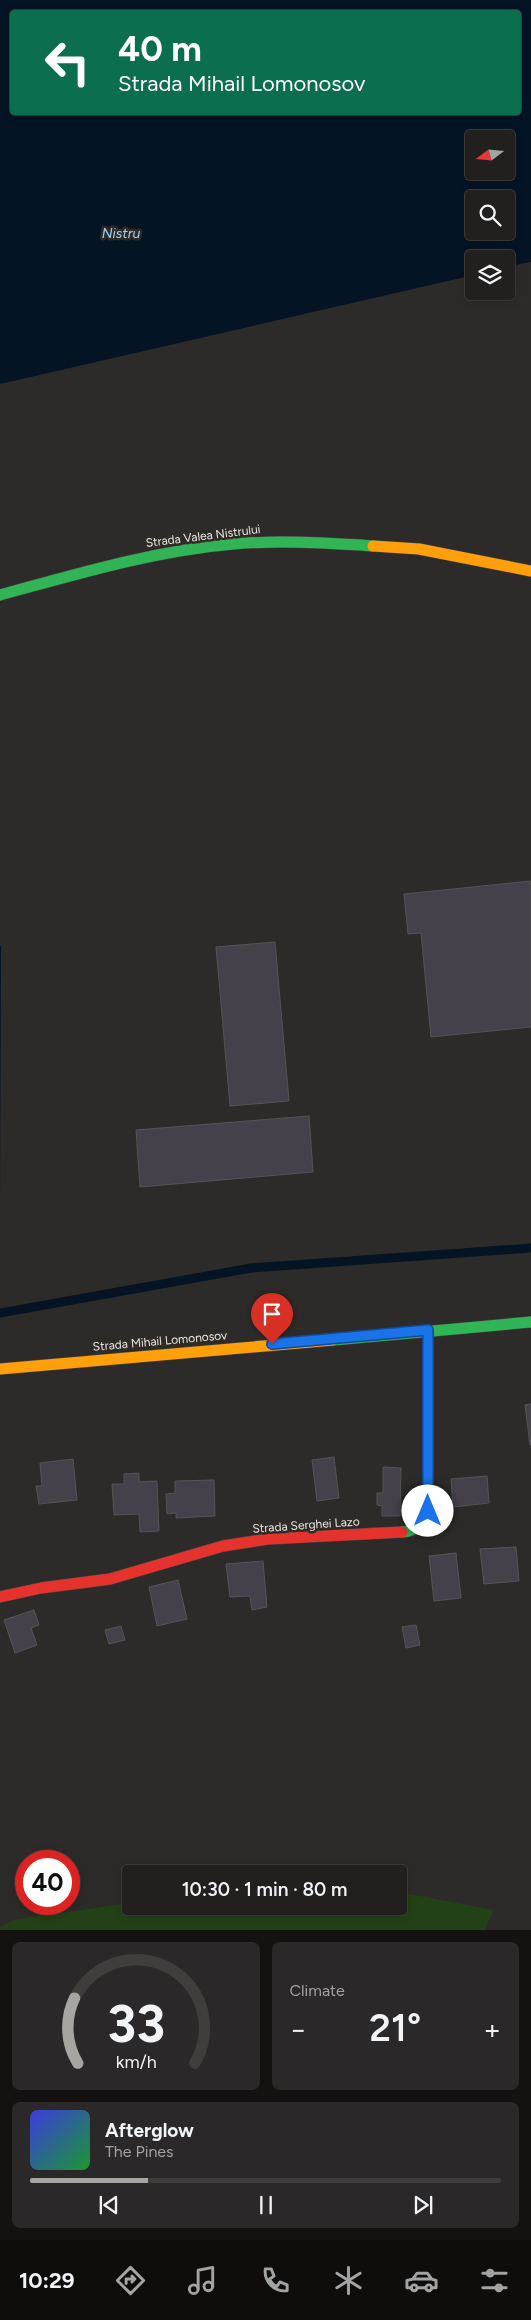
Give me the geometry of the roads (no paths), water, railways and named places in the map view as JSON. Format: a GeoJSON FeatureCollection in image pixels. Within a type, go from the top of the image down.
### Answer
{"type":"FeatureCollection","features":[{"type":"Feature","properties":{"kind":"street","name":"Strada Valea Nistrului"},"geometry":{"type":"LineString","coordinates":[[0,595],[124,560],[232,544],[288,541],[333,542],[419,550],[531,571]]}},
{"type":"Feature","properties":{"kind":"street","name":"Strada Mihail Lomonosov"},"geometry":{"type":"LineString","coordinates":[[0,1369],[531,1322]]}},
{"type":"Feature","properties":{"kind":"street","name":"Strada Serghei Lazo"},"geometry":{"type":"LineString","coordinates":[[0,1597],[41,1588],[110,1579],[223,1546],[268,1539],[413,1531],[420,1527],[428,1511],[428,1330]]}},
{"type":"Feature","properties":{"kind":"water","name":"Nistru"},"geometry":{"type":"Polygon","coordinates":[[[0,0],[531,0],[531,262],[515,265],[515,250],[465,250],[465,277],[0,384],[0,0]]]}},
{"type":"Feature","properties":{"kind":"water"},"geometry":{"type":"Polygon","coordinates":[[[0,946],[1,946],[0,1202],[0,946]]]}},
{"type":"Feature","properties":{"kind":"waterway"},"geometry":{"type":"LineString","coordinates":[[0,1313],[251,1268],[531,1248]]}}]}
